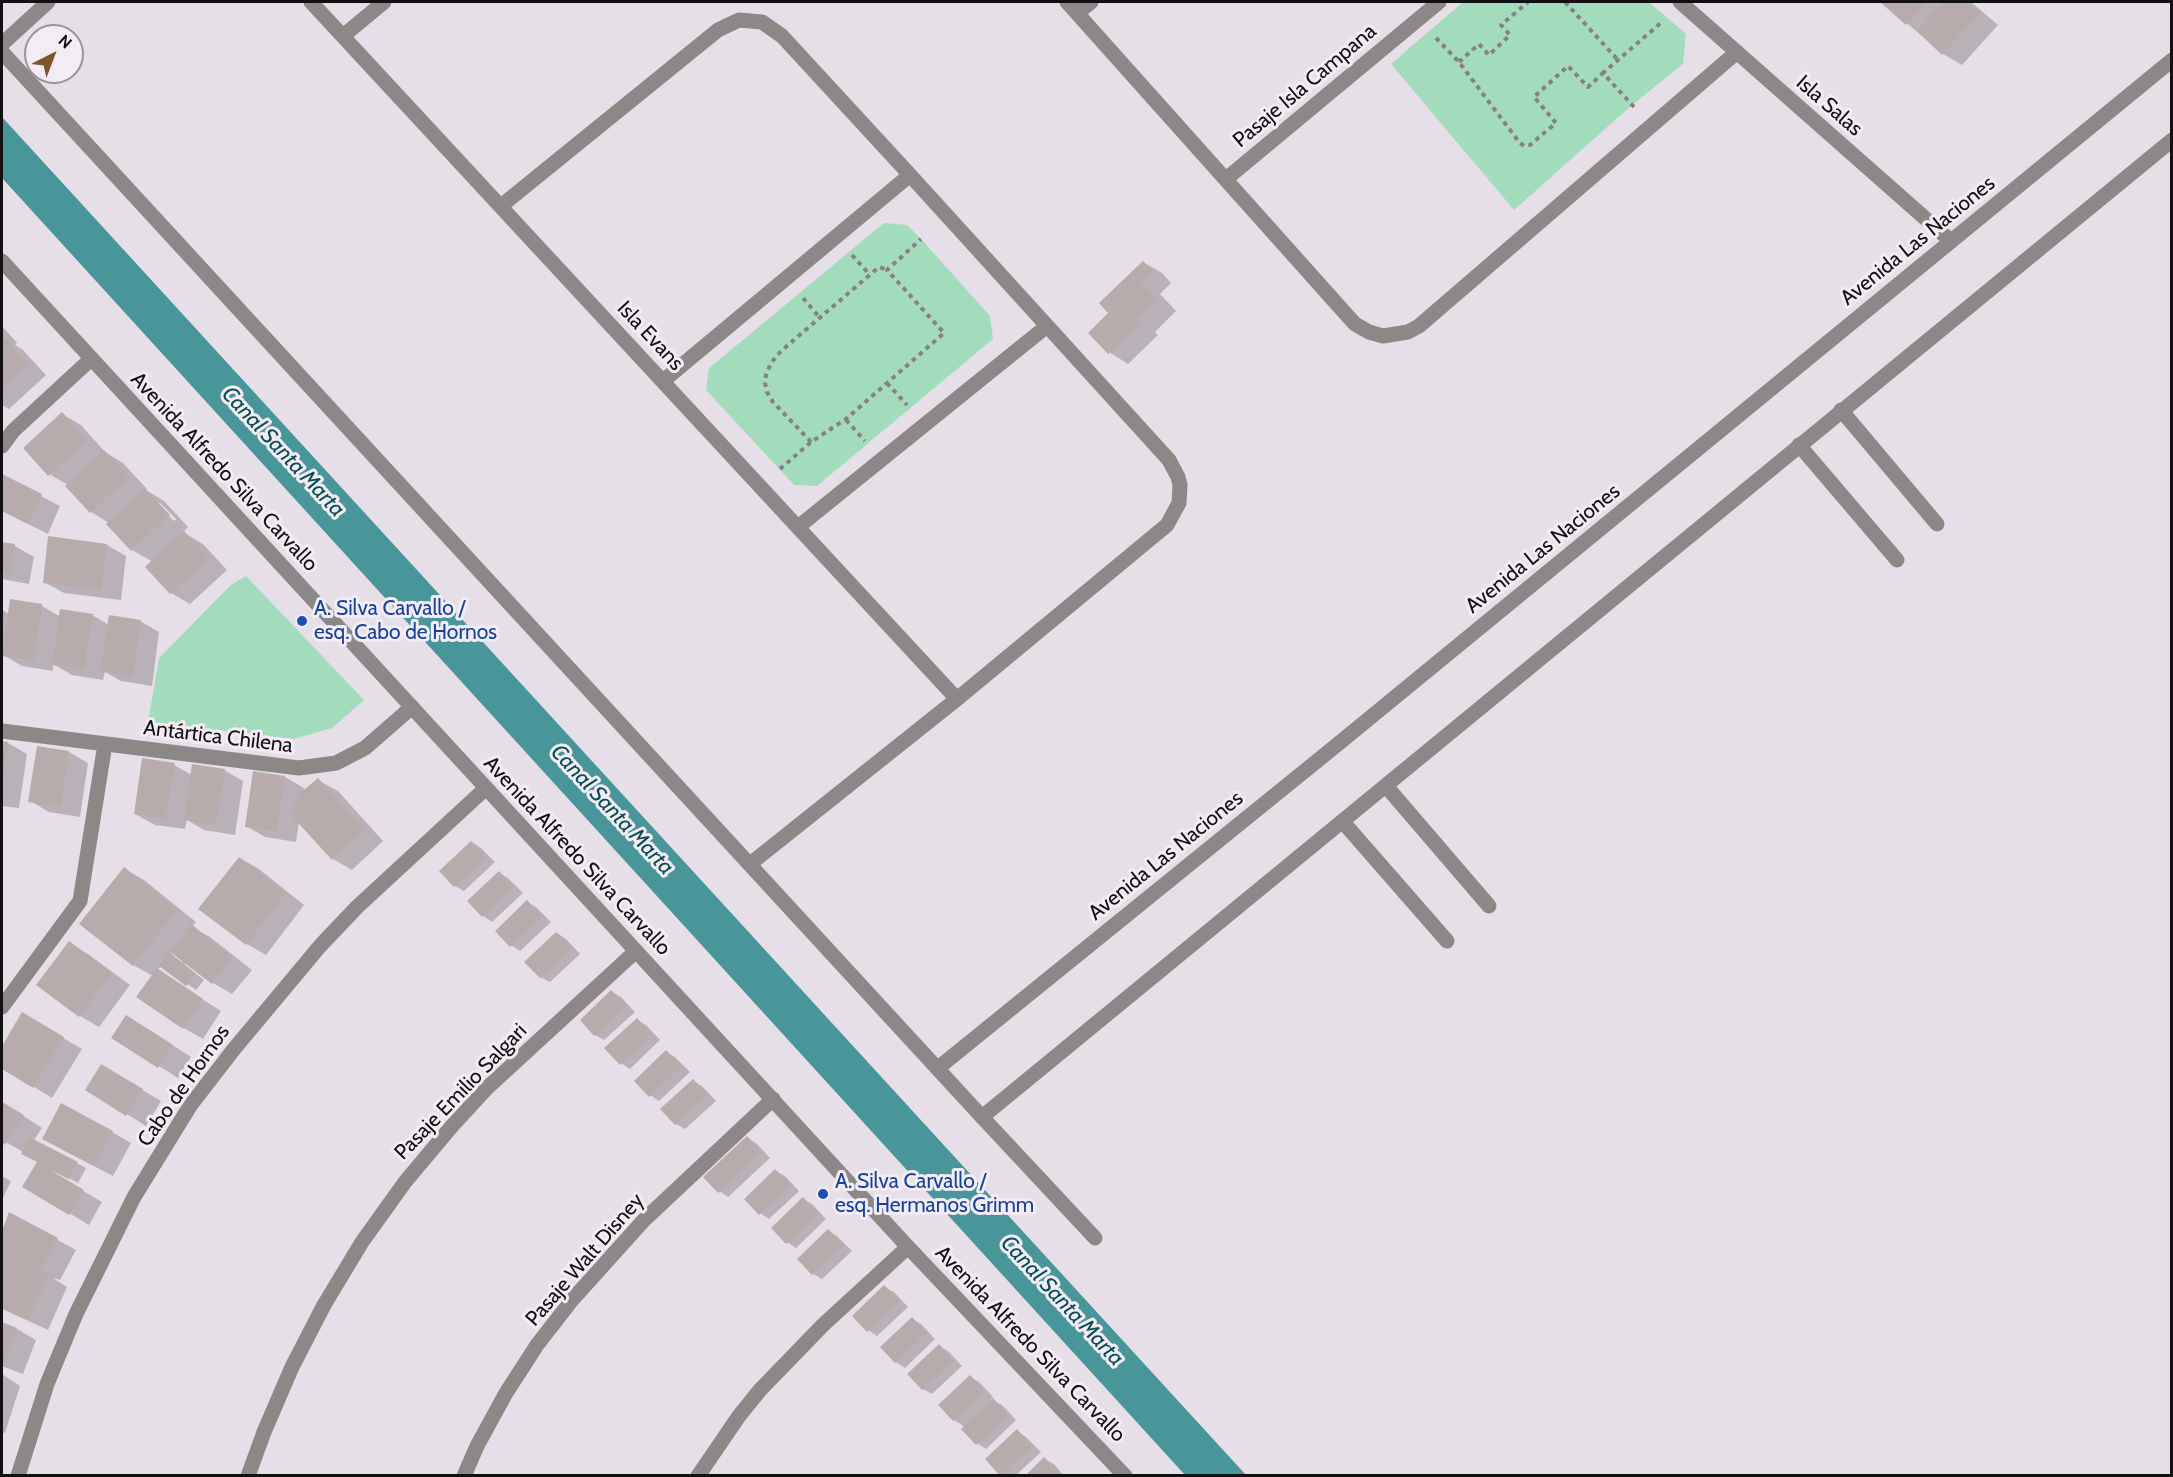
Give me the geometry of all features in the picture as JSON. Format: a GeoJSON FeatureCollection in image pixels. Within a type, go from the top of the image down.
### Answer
{"type":"FeatureCollection","features":[{"type":"Feature","properties":{"kind":"street"},"geometry":{"type":"LineString","coordinates":[[2,44],[48,2]]}},
{"type":"Feature","properties":{"kind":"street","name":"Isla Evans"},"geometry":{"type":"LineString","coordinates":[[311,2],[957,699]]}},
{"type":"Feature","properties":{"kind":"street"},"geometry":{"type":"LineString","coordinates":[[343,36],[384,2]]}},
{"type":"Feature","properties":{"kind":"street"},"geometry":{"type":"LineString","coordinates":[[1091,2],[1072,7],[1355,324],[1369,332],[1383,336],[1408,332],[1419,326],[1737,52]]}},
{"type":"Feature","properties":{"kind":"street","name":"Pasaje Isla Campana"},"geometry":{"type":"LineString","coordinates":[[1226,179],[1439,2]]}},
{"type":"Feature","properties":{"kind":"street","name":"Isla Salas"},"geometry":{"type":"LineString","coordinates":[[1683,5],[1951,241]]}},
{"type":"Feature","properties":{"kind":"street"},"geometry":{"type":"LineString","coordinates":[[501,206],[718,30],[739,20],[762,22],[773,28],[910,175],[1169,460],[1178,477],[1179,503],[1167,525],[957,699],[750,864]]}},
{"type":"Feature","properties":{"kind":"street"},"geometry":{"type":"LineString","coordinates":[[2,52],[1095,1238]]}},
{"type":"Feature","properties":{"kind":"street","name":"Avenida Las Naciones"},"geometry":{"type":"LineString","coordinates":[[938,1068],[1329,752],[2172,60]]}},
{"type":"Feature","properties":{"kind":"street"},"geometry":{"type":"LineString","coordinates":[[982,1117],[2172,140]]}},
{"type":"Feature","properties":{"kind":"street"},"geometry":{"type":"LineString","coordinates":[[663,381],[910,175]]}},
{"type":"Feature","properties":{"kind":"street","name":"Avenida Alfredo Silva Carvallo"},"geometry":{"type":"LineString","coordinates":[[2,261],[908,1247],[1125,1476]]}},
{"type":"Feature","properties":{"kind":"street"},"geometry":{"type":"LineString","coordinates":[[798,527],[1047,326]]}},
{"type":"Feature","properties":{"kind":"street"},"geometry":{"type":"LineString","coordinates":[[2,446],[91,359]]}},
{"type":"Feature","properties":{"kind":"street"},"geometry":{"type":"LineString","coordinates":[[1841,410],[1938,524]]}},
{"type":"Feature","properties":{"kind":"street"},"geometry":{"type":"LineString","coordinates":[[1798,445],[1897,560]]}},
{"type":"Feature","properties":{"kind":"street","name":"Antártica Chilena"},"geometry":{"type":"LineString","coordinates":[[2,731],[299,768],[336,763],[366,748],[412,707]]}},
{"type":"Feature","properties":{"kind":"street"},"geometry":{"type":"LineString","coordinates":[[2,1007],[80,901],[105,744]]}},
{"type":"Feature","properties":{"kind":"street"},"geometry":{"type":"LineString","coordinates":[[1386,786],[1489,906]]}},
{"type":"Feature","properties":{"kind":"street","name":"Cabo de Hornos"},"geometry":{"type":"LineString","coordinates":[[18,1476],[47,1384],[76,1314],[134,1197],[190,1106],[234,1049],[327,938],[357,907],[486,788]]}},
{"type":"Feature","properties":{"kind":"street"},"geometry":{"type":"LineString","coordinates":[[1343,822],[1447,941]]}},
{"type":"Feature","properties":{"kind":"street","name":"Pasaje Emilio Salgari"},"geometry":{"type":"LineString","coordinates":[[248,1476],[292,1367],[324,1305],[362,1242],[405,1182],[452,1126],[488,1088],[636,951]]}},
{"type":"Feature","properties":{"kind":"street","name":"Pasaje Walt Disney"},"geometry":{"type":"LineString","coordinates":[[464,1476],[477,1446],[506,1393],[537,1345],[572,1300],[644,1220],[773,1099]]}},
{"type":"Feature","properties":{"kind":"street"},"geometry":{"type":"LineString","coordinates":[[698,1476],[726,1434],[760,1390],[823,1325],[908,1247]]}},
{"type":"Feature","properties":{"kind":"path"},"geometry":{"type":"LineString","coordinates":[[1459,62],[1479,44],[1489,55],[1510,35],[1501,25],[1528,2]]}},
{"type":"Feature","properties":{"kind":"path"},"geometry":{"type":"LineString","coordinates":[[1565,2],[1617,60]]}},
{"type":"Feature","properties":{"kind":"path"},"geometry":{"type":"LineString","coordinates":[[1429,31],[1459,62],[1524,146],[1530,145],[1556,123],[1534,97],[1568,66],[1588,87],[1683,5]]}},
{"type":"Feature","properties":{"kind":"path"},"geometry":{"type":"LineString","coordinates":[[1603,74],[1653,125]]}},
{"type":"Feature","properties":{"kind":"path"},"geometry":{"type":"LineString","coordinates":[[887,270],[921,239]]}},
{"type":"Feature","properties":{"kind":"path"},"geometry":{"type":"LineString","coordinates":[[849,252],[870,275]]}},
{"type":"Feature","properties":{"kind":"path"},"geometry":{"type":"LineString","coordinates":[[780,469],[811,442],[846,419],[944,333],[887,270],[879,267],[781,351],[771,363],[765,383],[773,402],[811,442]]}},
{"type":"Feature","properties":{"kind":"path"},"geometry":{"type":"LineString","coordinates":[[800,293],[820,318]]}},
{"type":"Feature","properties":{"kind":"path"},"geometry":{"type":"LineString","coordinates":[[887,383],[910,408]]}},
{"type":"Feature","properties":{"kind":"path"},"geometry":{"type":"LineString","coordinates":[[846,419],[868,444]]}},
{"type":"Feature","properties":{"kind":"green space"},"geometry":{"type":"Polygon","coordinates":[[[1463,2],[1649,2],[1686,34],[1683,64],[1632,105],[1514,210],[1391,64],[1463,2]]]}},
{"type":"Feature","properties":{"kind":"green space"},"geometry":{"type":"Polygon","coordinates":[[[884,223],[907,225],[921,239],[990,316],[993,339],[817,486],[794,485],[706,390],[709,368],[884,223]]]}},
{"type":"Feature","properties":{"kind":"green space"},"geometry":{"type":"Polygon","coordinates":[[[246,576],[364,700],[332,728],[294,739],[148,722],[159,658],[231,585],[246,576]]]}},
{"type":"Feature","properties":{"kind":"water","name":"Canal Santa Marta"},"geometry":{"type":"Polygon","coordinates":[[[2,117],[1246,1475],[1185,1475],[2,178],[2,117]]]}},
{"type":"Feature","properties":{"kind":"building"},"geometry":{"type":"Polygon","coordinates":[[[1880,2],[1927,2],[1906,25],[1880,2]]]}},
{"type":"Feature","properties":{"kind":"building"},"geometry":{"type":"Polygon","coordinates":[[[1944,2],[1967,2],[1980,13],[1942,55],[1917,31],[1944,2]]]}},
{"type":"Feature","properties":{"kind":"building"},"geometry":{"type":"Polygon","coordinates":[[[1143,261],[1153,271],[1141,282],[1158,299],[1137,320],[1140,323],[1108,354],[1088,333],[1108,313],[1099,303],[1143,261]]]}},
{"type":"Feature","properties":{"kind":"building"},"geometry":{"type":"Polygon","coordinates":[[[2,337],[28,363],[2,388],[2,337]]]}},
{"type":"Feature","properties":{"kind":"building"},"geometry":{"type":"Polygon","coordinates":[[[62,412],[87,440],[48,476],[23,448],[62,412]]]}},
{"type":"Feature","properties":{"kind":"building"},"geometry":{"type":"Polygon","coordinates":[[[104,450],[129,477],[90,513],[65,486],[104,450]]]}},
{"type":"Feature","properties":{"kind":"building"},"geometry":{"type":"Polygon","coordinates":[[[2,474],[42,494],[28,524],[2,511],[2,474]]]}},
{"type":"Feature","properties":{"kind":"building"},"geometry":{"type":"Polygon","coordinates":[[[144,488],[170,515],[131,551],[106,524],[144,488]]]}},
{"type":"Feature","properties":{"kind":"building"},"geometry":{"type":"Polygon","coordinates":[[[184,531],[209,558],[170,594],[145,567],[184,531]]]}},
{"type":"Feature","properties":{"kind":"building"},"geometry":{"type":"Polygon","coordinates":[[[48,536],[107,544],[102,590],[43,583],[48,536]]]}},
{"type":"Feature","properties":{"kind":"building"},"geometry":{"type":"Polygon","coordinates":[[[2,542],[15,544],[10,574],[2,572],[2,542]]]}},
{"type":"Feature","properties":{"kind":"building"},"geometry":{"type":"Polygon","coordinates":[[[10,599],[42,604],[34,661],[2,656],[10,599]]]}},
{"type":"Feature","properties":{"kind":"building"},"geometry":{"type":"Polygon","coordinates":[[[60,609],[93,614],[84,670],[52,665],[60,609]]]}},
{"type":"Feature","properties":{"kind":"building"},"geometry":{"type":"Polygon","coordinates":[[[109,615],[141,620],[133,676],[100,671],[109,615]]]}},
{"type":"Feature","properties":{"kind":"building"},"geometry":{"type":"Polygon","coordinates":[[[2,741],[8,742],[3,777],[2,777],[2,741]]]}},
{"type":"Feature","properties":{"kind":"building"},"geometry":{"type":"Polygon","coordinates":[[[37,746],[69,751],[61,807],[28,802],[37,746]]]}},
{"type":"Feature","properties":{"kind":"building"},"geometry":{"type":"Polygon","coordinates":[[[142,758],[175,763],[166,819],[134,814],[142,758]]]}},
{"type":"Feature","properties":{"kind":"building"},"geometry":{"type":"Polygon","coordinates":[[[192,764],[225,769],[216,825],[184,820],[192,764]]]}},
{"type":"Feature","properties":{"kind":"building"},"geometry":{"type":"Polygon","coordinates":[[[253,771],[285,776],[277,832],[245,827],[253,771]]]}},
{"type":"Feature","properties":{"kind":"building"},"geometry":{"type":"Polygon","coordinates":[[[318,778],[365,830],[332,860],[290,814],[299,794],[318,778]]]}},
{"type":"Feature","properties":{"kind":"building"},"geometry":{"type":"Polygon","coordinates":[[[471,841],[487,857],[454,887],[439,871],[471,841]]]}},
{"type":"Feature","properties":{"kind":"building"},"geometry":{"type":"Polygon","coordinates":[[[239,857],[286,893],[246,945],[198,909],[239,857]]]}},
{"type":"Feature","properties":{"kind":"building"},"geometry":{"type":"Polygon","coordinates":[[[124,867],[177,910],[133,966],[79,924],[124,867]]]}},
{"type":"Feature","properties":{"kind":"building"},"geometry":{"type":"Polygon","coordinates":[[[499,871],[514,887],[482,917],[467,901],[499,871]]]}},
{"type":"Feature","properties":{"kind":"building"},"geometry":{"type":"Polygon","coordinates":[[[527,900],[542,917],[510,947],[495,931],[527,900]]]}},
{"type":"Feature","properties":{"kind":"building"},"geometry":{"type":"Polygon","coordinates":[[[191,924],[233,958],[212,984],[170,952],[191,924]]]}},
{"type":"Feature","properties":{"kind":"building"},"geometry":{"type":"Polygon","coordinates":[[[556,932],[572,948],[540,978],[524,962],[556,932]]]}},
{"type":"Feature","properties":{"kind":"building"},"geometry":{"type":"Polygon","coordinates":[[[69,941],[112,973],[79,1017],[36,985],[69,941]]]}},
{"type":"Feature","properties":{"kind":"building"},"geometry":{"type":"Polygon","coordinates":[[[169,952],[196,974],[186,986],[159,966],[169,952]]]}},
{"type":"Feature","properties":{"kind":"building"},"geometry":{"type":"Polygon","coordinates":[[[157,968],[203,999],[183,1029],[136,997],[157,968]]]}},
{"type":"Feature","properties":{"kind":"building"},"geometry":{"type":"Polygon","coordinates":[[[611,990],[627,1006],[594,1036],[580,1020],[611,990]]]}},
{"type":"Feature","properties":{"kind":"building"},"geometry":{"type":"Polygon","coordinates":[[[22,1012],[64,1037],[33,1088],[2,1069],[2,1046],[22,1012]]]}},
{"type":"Feature","properties":{"kind":"building"},"geometry":{"type":"Polygon","coordinates":[[[126,1015],[173,1045],[158,1068],[111,1038],[126,1015]]]}},
{"type":"Feature","properties":{"kind":"building"},"geometry":{"type":"Polygon","coordinates":[[[637,1018],[652,1034],[620,1065],[604,1048],[637,1018]]]}},
{"type":"Feature","properties":{"kind":"building"},"geometry":{"type":"Polygon","coordinates":[[[666,1050],[682,1067],[649,1097],[634,1081],[666,1050]]]}},
{"type":"Feature","properties":{"kind":"building"},"geometry":{"type":"Polygon","coordinates":[[[101,1064],[143,1089],[126,1116],[85,1090],[101,1064]]]}},
{"type":"Feature","properties":{"kind":"building"},"geometry":{"type":"Polygon","coordinates":[[[693,1079],[708,1095],[675,1125],[660,1109],[693,1079]]]}},
{"type":"Feature","properties":{"kind":"building"},"geometry":{"type":"Polygon","coordinates":[[[2,1102],[24,1115],[5,1145],[2,1142],[2,1102]]]}},
{"type":"Feature","properties":{"kind":"building"},"geometry":{"type":"Polygon","coordinates":[[[61,1103],[113,1131],[94,1166],[42,1139],[61,1103]]]}},
{"type":"Feature","properties":{"kind":"building"},"geometry":{"type":"Polygon","coordinates":[[[747,1136],[762,1152],[718,1193],[703,1177],[747,1136]]]}},
{"type":"Feature","properties":{"kind":"building"},"geometry":{"type":"Polygon","coordinates":[[[29,1137],[78,1162],[69,1179],[50,1170],[84,1190],[69,1215],[22,1187],[37,1162],[21,1154],[29,1137]]]}},
{"type":"Feature","properties":{"kind":"building"},"geometry":{"type":"Polygon","coordinates":[[[775,1169],[790,1185],[759,1215],[744,1199],[775,1169]]]}},
{"type":"Feature","properties":{"kind":"building"},"geometry":{"type":"Polygon","coordinates":[[[803,1197],[818,1214],[786,1244],[771,1228],[803,1197]]]}},
{"type":"Feature","properties":{"kind":"building"},"geometry":{"type":"Polygon","coordinates":[[[9,1212],[58,1238],[40,1270],[22,1262],[49,1275],[28,1320],[2,1308],[2,1231],[9,1212]]]}},
{"type":"Feature","properties":{"kind":"building"},"geometry":{"type":"Polygon","coordinates":[[[828,1229],[844,1245],[812,1275],[797,1259],[828,1229]]]}},
{"type":"Feature","properties":{"kind":"building"},"geometry":{"type":"Polygon","coordinates":[[[884,1285],[900,1301],[867,1332],[852,1316],[884,1285]]]}},
{"type":"Feature","properties":{"kind":"building"},"geometry":{"type":"Polygon","coordinates":[[[912,1317],[927,1333],[895,1363],[880,1347],[912,1317]]]}},
{"type":"Feature","properties":{"kind":"building"},"geometry":{"type":"Polygon","coordinates":[[[2,1322],[17,1328],[3,1364],[2,1364],[2,1322]]]}},
{"type":"Feature","properties":{"kind":"building"},"geometry":{"type":"Polygon","coordinates":[[[939,1344],[954,1361],[922,1390],[907,1374],[939,1344]]]}},
{"type":"Feature","properties":{"kind":"building"},"geometry":{"type":"Polygon","coordinates":[[[970,1375],[985,1391],[953,1421],[938,1405],[970,1375]]]}},
{"type":"Feature","properties":{"kind":"building"},"geometry":{"type":"Polygon","coordinates":[[[993,1398],[1008,1415],[976,1445],[961,1429],[993,1398]]]}},
{"type":"Feature","properties":{"kind":"building"},"geometry":{"type":"Polygon","coordinates":[[[1017,1429],[1032,1446],[1000,1476],[985,1459],[1017,1429]]]}},
{"type":"Feature","properties":{"kind":"building"},"geometry":{"type":"Polygon","coordinates":[[[1044,1457],[1059,1473],[1057,1476],[1025,1476],[1044,1457]]]}},
{"type":"Feature","properties":{"kind":"place","name":"A. Silva Carvallo / esq. Cabo de Hornos"},"geometry":{"type":"Point","coordinates":[302,621]}},
{"type":"Feature","properties":{"kind":"place","name":"A. Silva Carvallo / esq. Hermanos Grimm"},"geometry":{"type":"Point","coordinates":[823,1194]}}]}
